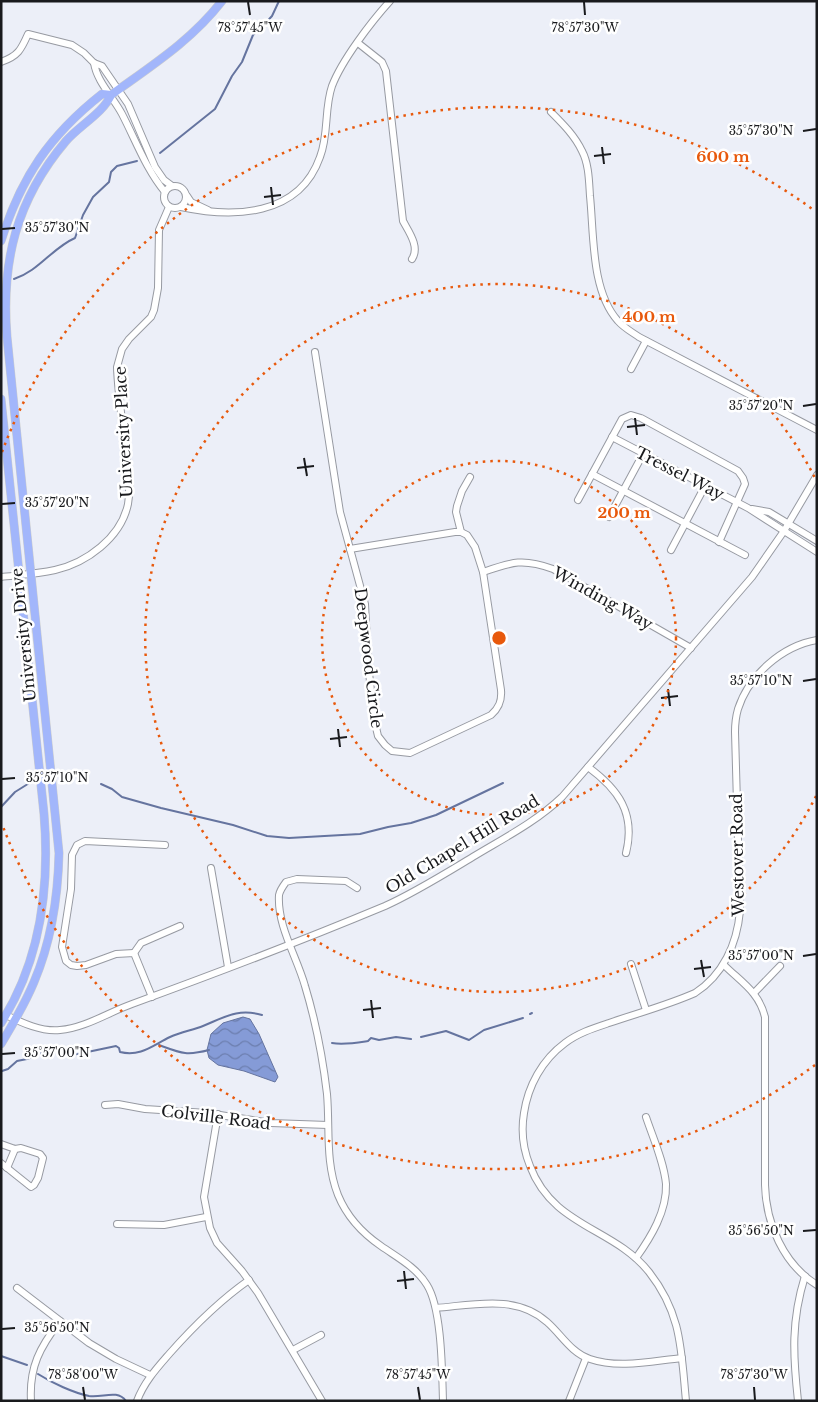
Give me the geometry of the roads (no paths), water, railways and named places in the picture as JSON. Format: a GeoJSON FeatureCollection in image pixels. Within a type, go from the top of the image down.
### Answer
{"type":"FeatureCollection","features":[{"type":"Feature","properties":{"kind":"main road","name":"University Drive"},"geometry":{"type":"LineString","coordinates":[[15,1020],[35,981],[42,960],[53,916],[58,874],[57,830],[7,338],[5,294],[9,260],[19,223],[34,187],[69,138],[107,104],[111,95],[170,54],[202,24],[222,1]]}},
{"type":"Feature","properties":{"kind":"main road","name":"University Drive"},"geometry":{"type":"LineString","coordinates":[[1,241],[12,208],[23,185],[58,134],[102,94],[111,95]]}},
{"type":"Feature","properties":{"kind":"main road","name":"University Drive"},"geometry":{"type":"LineString","coordinates":[[1,399],[47,856],[44,900],[36,939],[24,978],[6,1016]]}},
{"type":"Feature","properties":{"kind":"main road"},"geometry":{"type":"LineString","coordinates":[[1,1023],[6,1016]]}},
{"type":"Feature","properties":{"kind":"main road"},"geometry":{"type":"LineString","coordinates":[[1,1044],[15,1020]]}},
{"type":"Feature","properties":{"kind":"street"},"geometry":{"type":"LineString","coordinates":[[172,186],[165,192],[164,198],[169,206],[201,212],[249,211],[278,204],[301,188],[308,181],[322,151],[328,100],[342,66],[390,1]]}},
{"type":"Feature","properties":{"kind":"street"},"geometry":{"type":"LineString","coordinates":[[1,62],[16,56],[23,47],[28,34],[72,46],[84,53],[94,63],[102,66],[119,90],[131,110],[155,167],[164,180],[172,186],[182,188],[191,202],[213,212]]}},
{"type":"Feature","properties":{"kind":"street"},"geometry":{"type":"LineString","coordinates":[[358,43],[382,62],[386,71],[403,221],[413,237],[415,251],[412,260]]}},
{"type":"Feature","properties":{"kind":"street"},"geometry":{"type":"LineString","coordinates":[[94,63],[95,73],[111,95],[152,175],[165,192]]}},
{"type":"Feature","properties":{"kind":"street"},"geometry":{"type":"LineString","coordinates":[[551,112],[572,134],[584,156],[589,178],[597,275],[602,296],[620,324],[646,341],[817,430]]}},
{"type":"Feature","properties":{"kind":"street"},"geometry":{"type":"LineString","coordinates":[[181,207],[187,196]]}},
{"type":"Feature","properties":{"kind":"street","name":"University Place"},"geometry":{"type":"LineString","coordinates":[[1,577],[62,568],[86,557],[110,538],[124,515],[128,503],[128,482],[117,366],[122,349],[129,339],[151,317],[154,310],[158,288],[159,230],[169,206]]}},
{"type":"Feature","properties":{"kind":"street"},"geometry":{"type":"LineString","coordinates":[[631,369],[646,341]]}},
{"type":"Feature","properties":{"kind":"street","name":"Deepwood Circle"},"geometry":{"type":"LineString","coordinates":[[314,352],[340,512],[365,604],[374,719],[378,736],[388,748],[402,753],[414,752],[491,715],[500,705],[501,690],[483,572],[475,547],[467,535],[461,532],[456,512],[462,491],[470,477]]}},
{"type":"Feature","properties":{"kind":"street"},"geometry":{"type":"LineString","coordinates":[[578,500],[622,419],[631,415],[641,418],[738,471],[743,478],[745,484],[719,542]]}},
{"type":"Feature","properties":{"kind":"street","name":"Tressel Way"},"geometry":{"type":"LineString","coordinates":[[612,437],[748,508],[817,552]]}},
{"type":"Feature","properties":{"kind":"street"},"geometry":{"type":"LineString","coordinates":[[609,517],[643,454]]}},
{"type":"Feature","properties":{"kind":"street"},"geometry":{"type":"LineString","coordinates":[[592,474],[745,555]]}},
{"type":"Feature","properties":{"kind":"street","name":"Old Chapel Hill Road"},"geometry":{"type":"LineString","coordinates":[[6,1016],[49,1030],[65,1030],[78,1026],[370,912],[415,891],[528,824],[549,809],[588,767],[752,577],[784,530],[817,475]]}},
{"type":"Feature","properties":{"kind":"street"},"geometry":{"type":"LineString","coordinates":[[671,550],[705,486]]}},
{"type":"Feature","properties":{"kind":"street","name":"Tressel Way"},"geometry":{"type":"LineString","coordinates":[[748,508],[769,512],[817,541]]}},
{"type":"Feature","properties":{"kind":"street"},"geometry":{"type":"LineString","coordinates":[[350,549],[461,532]]}},
{"type":"Feature","properties":{"kind":"street","name":"Winding Way"},"geometry":{"type":"LineString","coordinates":[[483,572],[521,562],[541,564],[553,569],[691,648]]}},
{"type":"Feature","properties":{"kind":"street","name":"Westover Road"},"geometry":{"type":"LineString","coordinates":[[686,1401],[679,1332],[671,1309],[657,1283],[636,1258],[614,1242],[564,1212],[546,1194],[527,1160],[523,1119],[530,1090],[537,1075],[565,1042],[587,1030],[696,993],[711,982],[724,965],[738,928],[740,911],[735,732],[739,707],[752,683],[774,660],[795,646],[817,640]]}},
{"type":"Feature","properties":{"kind":"street"},"geometry":{"type":"LineString","coordinates":[[588,767],[608,783],[622,803],[628,826],[626,853]]}},
{"type":"Feature","properties":{"kind":"street"},"geometry":{"type":"LineString","coordinates":[[134,953],[116,954],[86,965],[71,965],[66,961],[62,947],[71,889],[72,855],[77,845],[85,840],[165,845]]}},
{"type":"Feature","properties":{"kind":"street"},"geometry":{"type":"LineString","coordinates":[[211,868],[228,968]]}},
{"type":"Feature","properties":{"kind":"street"},"geometry":{"type":"LineString","coordinates":[[357,888],[346,882],[315,879],[297,878],[286,882],[279,894],[283,922],[289,944],[306,988],[325,1078],[329,1162],[332,1178],[339,1197],[354,1223],[369,1238],[407,1264],[421,1277],[430,1290],[436,1308],[443,1401]]}},
{"type":"Feature","properties":{"kind":"street"},"geometry":{"type":"LineString","coordinates":[[134,953],[141,942],[180,926]]}},
{"type":"Feature","properties":{"kind":"street"},"geometry":{"type":"LineString","coordinates":[[134,953],[152,997]]}},
{"type":"Feature","properties":{"kind":"street"},"geometry":{"type":"LineString","coordinates":[[631,964],[646,1010]]}},
{"type":"Feature","properties":{"kind":"street"},"geometry":{"type":"LineString","coordinates":[[724,965],[754,993],[763,1006],[766,1028],[765,1185],[767,1211],[782,1247],[792,1263],[817,1285]]}},
{"type":"Feature","properties":{"kind":"street"},"geometry":{"type":"LineString","coordinates":[[754,993],[780,966]]}},
{"type":"Feature","properties":{"kind":"street","name":"Colville Road"},"geometry":{"type":"LineString","coordinates":[[105,1105],[118,1104],[145,1109],[218,1114],[271,1124],[328,1125]]}},
{"type":"Feature","properties":{"kind":"street"},"geometry":{"type":"LineString","coordinates":[[218,1114],[205,1186],[206,1217],[212,1234],[217,1243],[249,1280],[293,1350],[322,1401]]}},
{"type":"Feature","properties":{"kind":"street"},"geometry":{"type":"LineString","coordinates":[[636,1258],[656,1225],[664,1200],[666,1186],[662,1166],[646,1117]]}},
{"type":"Feature","properties":{"kind":"street"},"geometry":{"type":"LineString","coordinates":[[1,1144],[15,1149],[21,1148],[42,1156],[38,1178],[31,1187],[4,1166],[15,1149]]}},
{"type":"Feature","properties":{"kind":"street"},"geometry":{"type":"LineString","coordinates":[[117,1224],[164,1225],[206,1217]]}},
{"type":"Feature","properties":{"kind":"street"},"geometry":{"type":"LineString","coordinates":[[798,1401],[794,1370],[794,1325],[796,1308],[805,1276]]}},
{"type":"Feature","properties":{"kind":"street"},"geometry":{"type":"LineString","coordinates":[[137,1401],[150,1375],[182,1338],[213,1308],[249,1280]]}},
{"type":"Feature","properties":{"kind":"street"},"geometry":{"type":"LineString","coordinates":[[17,1288],[104,1352],[150,1375]]}},
{"type":"Feature","properties":{"kind":"street"},"geometry":{"type":"LineString","coordinates":[[436,1308],[499,1303],[522,1307],[537,1314],[586,1358],[601,1362],[620,1363],[682,1358]]}},
{"type":"Feature","properties":{"kind":"street"},"geometry":{"type":"LineString","coordinates":[[31,1401],[31,1382],[36,1361],[46,1340],[60,1321]]}},
{"type":"Feature","properties":{"kind":"street"},"geometry":{"type":"LineString","coordinates":[[293,1350],[321,1335]]}},
{"type":"Feature","properties":{"kind":"street"},"geometry":{"type":"LineString","coordinates":[[568,1401],[586,1358]]}},
{"type":"Feature","properties":{"kind":"water"},"geometry":{"type":"Polygon","coordinates":[[[243,1017],[250,1019],[259,1034],[278,1077],[275,1082],[244,1071],[218,1065],[209,1058],[207,1050],[211,1034],[223,1023],[243,1017]]]}},
{"type":"Feature","properties":{"kind":"waterway"},"geometry":{"type":"LineString","coordinates":[[160,153],[215,109],[232,76],[242,62],[253,35],[272,16],[279,1]]}},
{"type":"Feature","properties":{"kind":"waterway"},"geometry":{"type":"LineString","coordinates":[[14,279],[31,271],[59,248],[75,238],[83,215],[93,197],[109,182],[111,172],[117,166],[137,161]]}},
{"type":"Feature","properties":{"kind":"waterway"},"geometry":{"type":"LineString","coordinates":[[63,776],[84,771]]}},
{"type":"Feature","properties":{"kind":"waterway"},"geometry":{"type":"LineString","coordinates":[[1,807],[15,792],[31,782]]}},
{"type":"Feature","properties":{"kind":"waterway"},"geometry":{"type":"LineString","coordinates":[[101,784],[112,789],[122,797],[233,825],[267,836],[289,838],[360,834],[411,823],[436,815],[503,783]]}},
{"type":"Feature","properties":{"kind":"waterway"},"geometry":{"type":"LineString","coordinates":[[2,1071],[8,1069],[17,1061],[52,1049],[66,1055],[116,1046],[120,1052],[141,1052],[174,1035],[232,1014],[246,1012],[262,1015]]}},
{"type":"Feature","properties":{"kind":"waterway"},"geometry":{"type":"LineString","coordinates":[[421,1037],[446,1031],[469,1040],[484,1030],[523,1018]]}},
{"type":"Feature","properties":{"kind":"waterway"},"geometry":{"type":"LineString","coordinates":[[332,1043],[354,1043],[368,1041],[371,1038],[379,1040],[396,1037],[411,1039]]}},
{"type":"Feature","properties":{"kind":"waterway"},"geometry":{"type":"LineString","coordinates":[[159,1045],[184,1053],[209,1050]]}},
{"type":"Feature","properties":{"kind":"waterway"},"geometry":{"type":"LineString","coordinates":[[1,1356],[27,1365]]}},
{"type":"Feature","properties":{"kind":"waterway"},"geometry":{"type":"LineString","coordinates":[[38,1374],[83,1395],[118,1395],[126,1401]]}}]}
